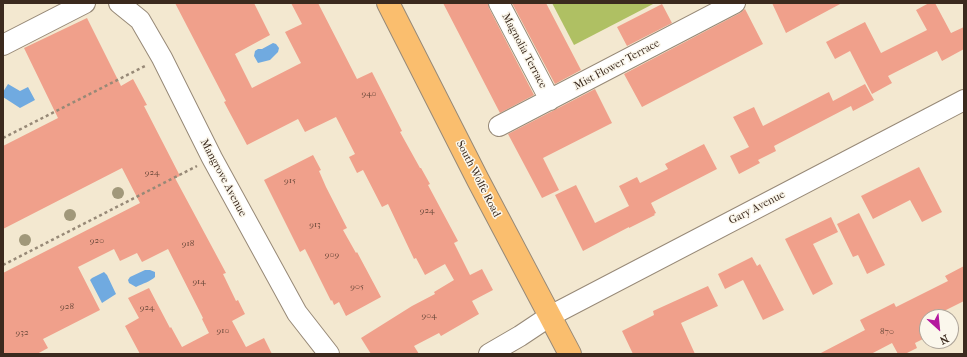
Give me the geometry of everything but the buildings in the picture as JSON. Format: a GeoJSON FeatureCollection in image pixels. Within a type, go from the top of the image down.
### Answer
{"type":"FeatureCollection","features":[{"type":"Feature","properties":{"kind":"main road","name":"South Wolfe Road"},"geometry":{"type":"LineString","coordinates":[[388,3],[478,180],[570,354]]}},
{"type":"Feature","properties":{"kind":"street"},"geometry":{"type":"LineString","coordinates":[[3,45],[85,3]]}},
{"type":"Feature","properties":{"kind":"street","name":"Mangrove Avenue"},"geometry":{"type":"LineString","coordinates":[[119,3],[140,20],[162,58],[212,158],[297,313],[329,354]]}},
{"type":"Feature","properties":{"kind":"street","name":"Magnolia Terrace"},"geometry":{"type":"LineString","coordinates":[[499,3],[550,100]]}},
{"type":"Feature","properties":{"kind":"street","name":"Mist Flower Terrace"},"geometry":{"type":"LineString","coordinates":[[499,126],[735,3]]}},
{"type":"Feature","properties":{"kind":"street","name":"Gary Avenue"},"geometry":{"type":"LineString","coordinates":[[489,354],[550,316],[964,100]]}},
{"type":"Feature","properties":{"kind":"path"},"geometry":{"type":"LineString","coordinates":[[3,138],[162,58]]}},
{"type":"Feature","properties":{"kind":"path"},"geometry":{"type":"LineString","coordinates":[[3,265],[212,158]]}},
{"type":"Feature","properties":{"kind":"green space"},"geometry":{"type":"Polygon","coordinates":[[[552,3],[655,3],[574,45],[552,3]]]}},
{"type":"Feature","properties":{"kind":"water"},"geometry":{"type":"Polygon","coordinates":[[[273,43],[279,48],[278,52],[270,60],[258,63],[254,56],[255,51],[273,43]]]}},
{"type":"Feature","properties":{"kind":"water"},"geometry":{"type":"Polygon","coordinates":[[[8,84],[20,91],[28,87],[35,100],[20,108],[3,97],[3,92],[8,84]]]}},
{"type":"Feature","properties":{"kind":"water"},"geometry":{"type":"Polygon","coordinates":[[[145,270],[155,272],[155,277],[136,287],[129,283],[128,280],[130,277],[145,270]]]}},
{"type":"Feature","properties":{"kind":"water"},"geometry":{"type":"Polygon","coordinates":[[[104,272],[116,294],[102,303],[90,280],[104,272]]]}}]}
